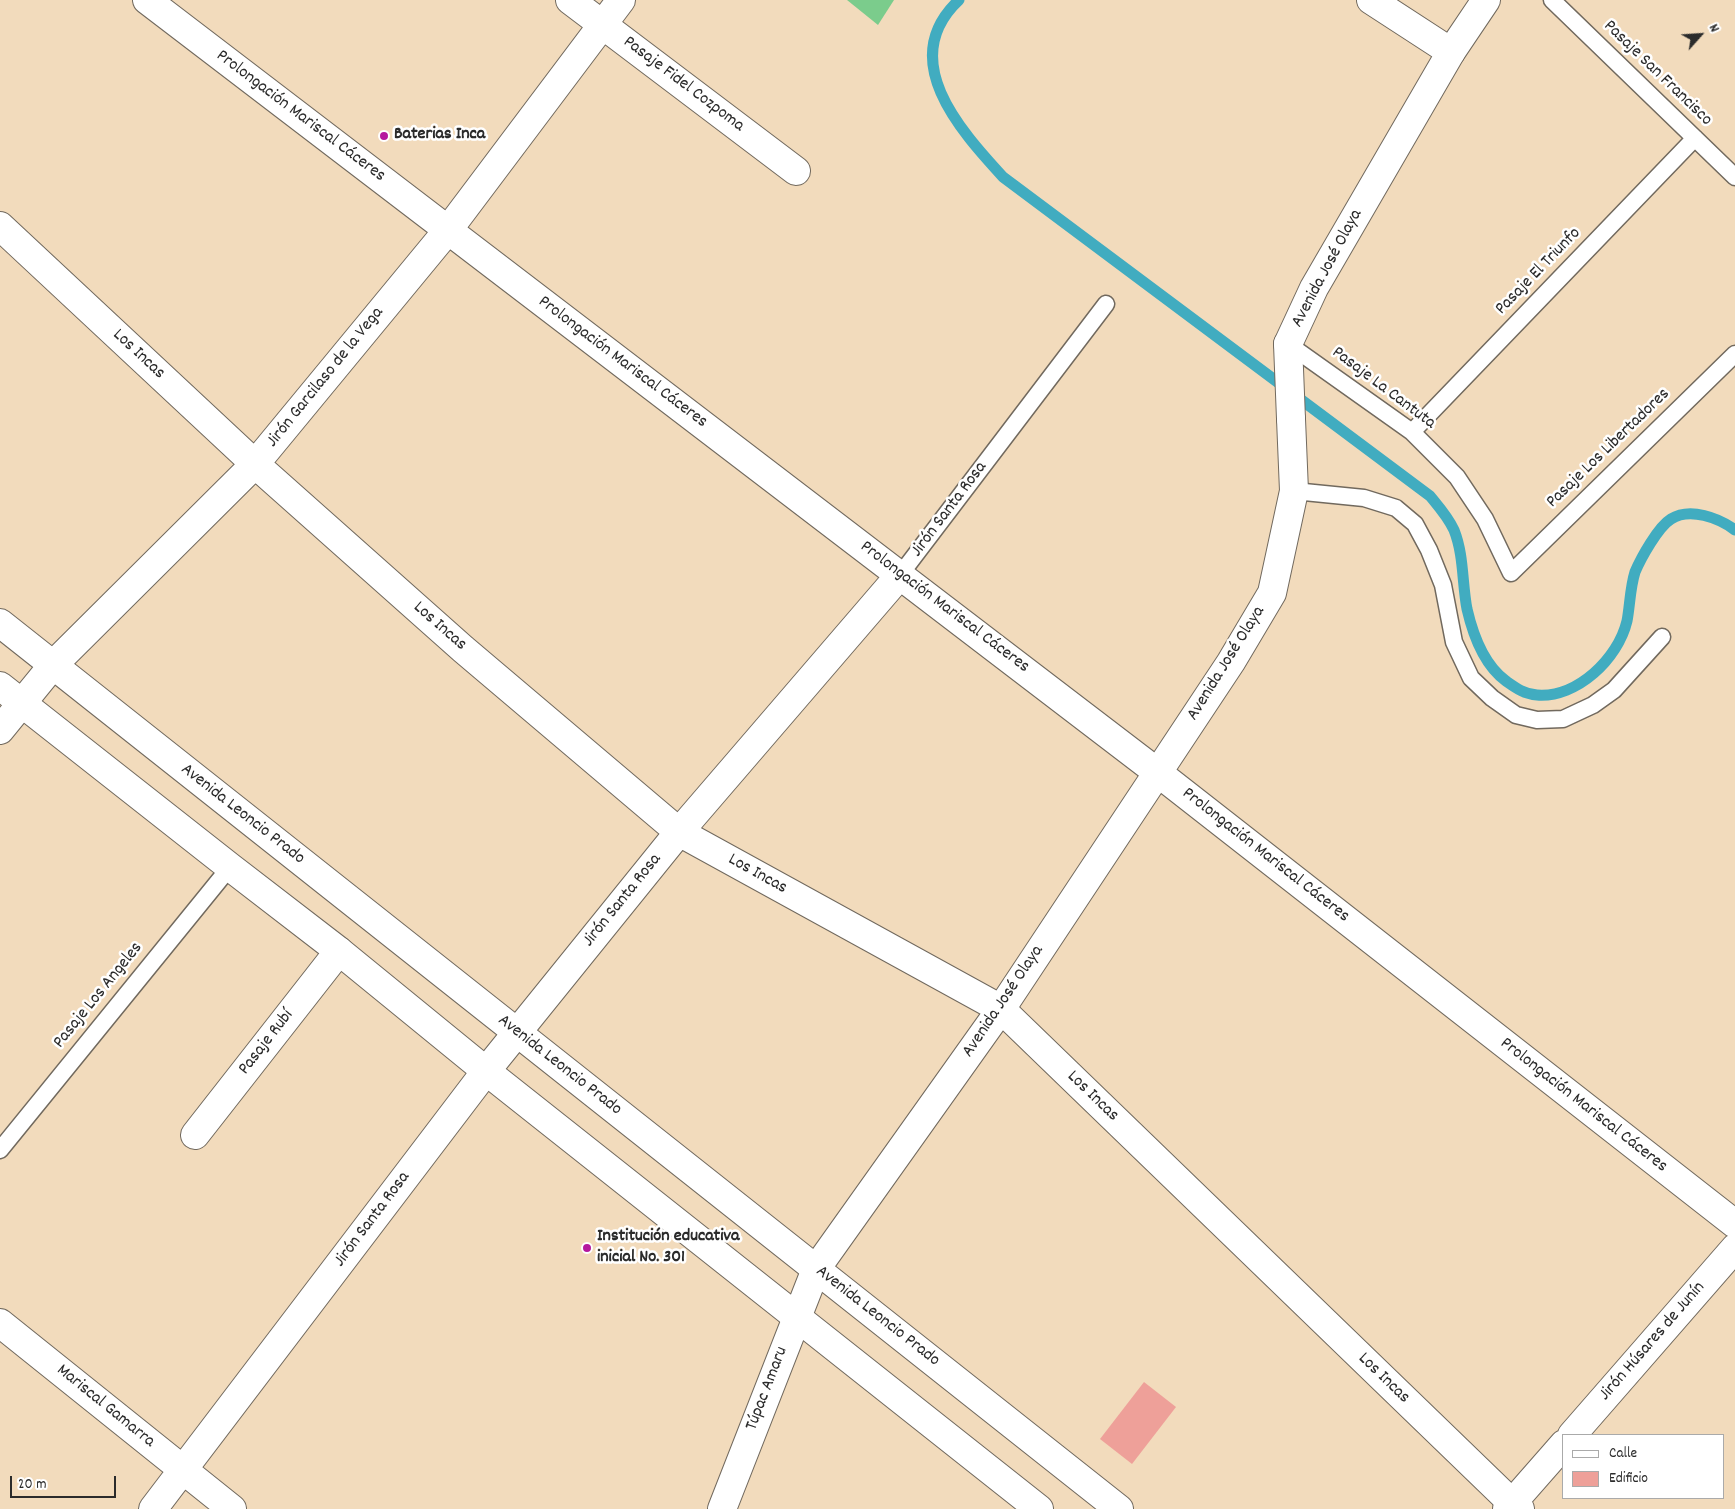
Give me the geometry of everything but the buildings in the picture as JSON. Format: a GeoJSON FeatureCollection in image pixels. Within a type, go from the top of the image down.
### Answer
{"type":"FeatureCollection","features":[{"type":"Feature","properties":{"kind":"street","name":"Prolongación Mariscal Cáceres"},"geometry":{"type":"LineString","coordinates":[[147,0],[1157,772],[1735,1224]]}},
{"type":"Feature","properties":{"kind":"street","name":"Pasaje Fidel Cozpoma"},"geometry":{"type":"LineString","coordinates":[[570,0],[796,171]]}},
{"type":"Feature","properties":{"kind":"street","name":"Jirón Garcilaso de la Vega"},"geometry":{"type":"LineString","coordinates":[[0,730],[53,665],[255,464],[448,230],[621,0]]}},
{"type":"Feature","properties":{"kind":"street"},"geometry":{"type":"LineString","coordinates":[[1371,0],[1451,52]]}},
{"type":"Feature","properties":{"kind":"street","name":"Avenida José Olaya"},"geometry":{"type":"LineString","coordinates":[[816,1269],[1001,1008],[1231,662],[1272,593],[1294,491],[1288,354],[1314,288],[1451,52],[1486,0]]}},
{"type":"Feature","properties":{"kind":"street","name":"Los Incas"},"geometry":{"type":"LineString","coordinates":[[0,226],[255,464],[463,648],[678,832],[1001,1008],[1513,1507]]}},
{"type":"Feature","properties":{"kind":"street","name":"Jirón Santa Rosa"},"geometry":{"type":"LineString","coordinates":[[153,1509],[486,1071],[678,832],[900,575]]}},
{"type":"Feature","properties":{"kind":"street","name":"Avenida Leoncio Prado"},"geometry":{"type":"LineString","coordinates":[[0,623],[1119,1509]]}},
{"type":"Feature","properties":{"kind":"street"},"geometry":{"type":"LineString","coordinates":[[0,686],[339,951],[486,1071],[1039,1509]]}},
{"type":"Feature","properties":{"kind":"street","name":"Pasaje Rubí"},"geometry":{"type":"LineString","coordinates":[[195,1136],[339,951]]}},
{"type":"Feature","properties":{"kind":"street","name":"Jirón Húsares de Junín"},"geometry":{"type":"LineString","coordinates":[[1573,1434],[1735,1248]]}},
{"type":"Feature","properties":{"kind":"street","name":"Túpac Amaru"},"geometry":{"type":"LineString","coordinates":[[722,1509],[816,1269]]}},
{"type":"Feature","properties":{"kind":"street","name":"Mariscal Gamarra"},"geometry":{"type":"LineString","coordinates":[[0,1323],[232,1509]]}},
{"type":"Feature","properties":{"kind":"street"},"geometry":{"type":"LineString","coordinates":[[1513,1507],[1562,1446]]}},
{"type":"Feature","properties":{"kind":"lane","name":"Pasaje San Francisco"},"geometry":{"type":"LineString","coordinates":[[1552,0],[1735,177]]}},
{"type":"Feature","properties":{"kind":"lane","name":"Pasaje El Triunfo"},"geometry":{"type":"LineString","coordinates":[[1412,432],[1695,138]]}},
{"type":"Feature","properties":{"kind":"lane","name":"Jirón Santa Rosa"},"geometry":{"type":"LineString","coordinates":[[900,575],[1106,304]]}},
{"type":"Feature","properties":{"kind":"lane","name":"Pasaje La Cantuta"},"geometry":{"type":"LineString","coordinates":[[1288,354],[1412,432],[1457,477],[1485,519],[1511,573]]}},
{"type":"Feature","properties":{"kind":"lane","name":"Pasaje Los Libertadores"},"geometry":{"type":"LineString","coordinates":[[1511,573],[1735,354]]}},
{"type":"Feature","properties":{"kind":"lane"},"geometry":{"type":"LineString","coordinates":[[1294,491],[1364,498],[1396,508],[1415,524],[1429,550],[1442,585],[1454,642],[1471,678],[1492,698],[1516,715],[1537,720],[1564,719],[1593,705],[1614,690],[1662,637]]}},
{"type":"Feature","properties":{"kind":"lane","name":"Pasaje Los Angeles"},"geometry":{"type":"LineString","coordinates":[[0,1150],[230,867]]}},
{"type":"Feature","properties":{"kind":"green space"},"geometry":{"type":"Polygon","coordinates":[[[847,0],[894,0],[878,25],[847,0]]]}},
{"type":"Feature","properties":{"kind":"waterway"},"geometry":{"type":"LineString","coordinates":[[959,0],[941,23],[933,46],[934,69],[941,93],[953,115],[969,137],[1003,177],[1430,496],[1454,530],[1461,559],[1467,609],[1480,649],[1491,667],[1510,684],[1528,693],[1537,695],[1552,694],[1567,690],[1581,683],[1605,662],[1615,649],[1627,621],[1635,572],[1655,536],[1671,519],[1687,514],[1695,514],[1713,518],[1735,530]]}},
{"type":"Feature","properties":{"kind":"place","name":"Baterias Inca"},"geometry":{"type":"Point","coordinates":[384,136]}},
{"type":"Feature","properties":{"kind":"place","name":"Institución educativa inicial No. 301"},"geometry":{"type":"Point","coordinates":[587,1248]}}]}
